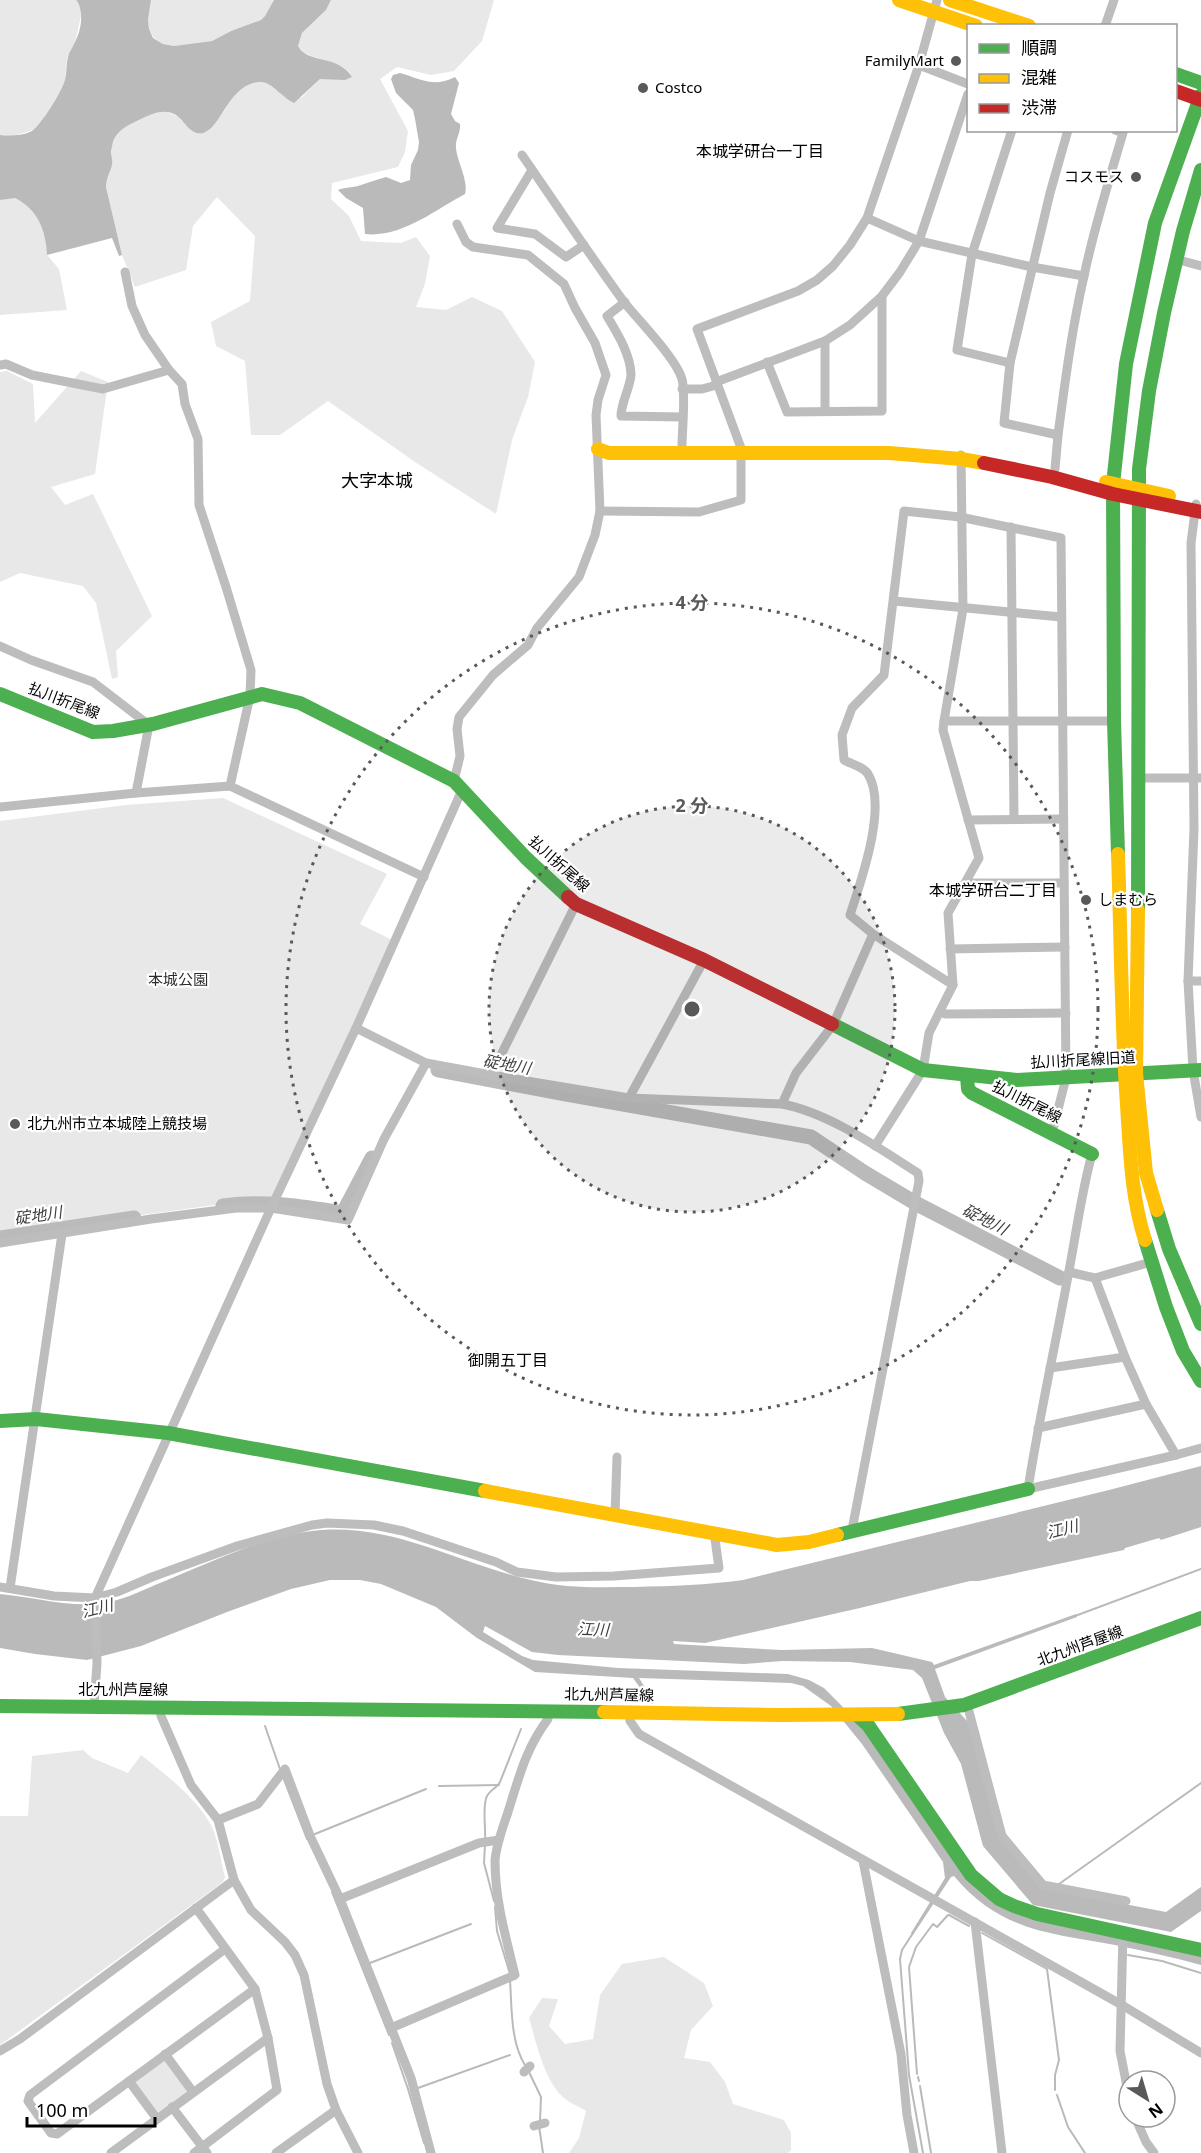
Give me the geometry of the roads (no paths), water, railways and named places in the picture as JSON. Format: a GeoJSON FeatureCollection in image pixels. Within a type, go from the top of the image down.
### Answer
{"type":"FeatureCollection","features":[{"type":"Feature","properties":{"kind":"street"},"geometry":{"type":"LineString","coordinates":[[899,0],[936,6],[972,24]]}},
{"type":"Feature","properties":{"kind":"street"},"geometry":{"type":"LineString","coordinates":[[950,0],[971,3],[1024,24]]}},
{"type":"Feature","properties":{"kind":"street"},"geometry":{"type":"LineString","coordinates":[[1106,24],[1114,0]]}},
{"type":"Feature","properties":{"kind":"street"},"geometry":{"type":"LineString","coordinates":[[600,511],[699,512],[741,500],[742,450],[697,329],[798,291],[817,280],[850,245],[867,218],[919,65],[936,6]]}},
{"type":"Feature","properties":{"kind":"street"},"geometry":{"type":"LineString","coordinates":[[919,65],[967,83]]}},
{"type":"Feature","properties":{"kind":"street"},"geometry":{"type":"LineString","coordinates":[[1177,74],[1201,83]]}},
{"type":"Feature","properties":{"kind":"street"},"geometry":{"type":"LineString","coordinates":[[1177,92],[1200,98],[1155,223],[1126,364],[1113,489],[1114,722],[1130,1073],[1132,1178],[1139,1220],[1151,1262],[1183,1351],[1201,1381]]}},
{"type":"Feature","properties":{"kind":"street"},"geometry":{"type":"LineString","coordinates":[[682,389],[702,389],[825,341],[850,325],[882,296],[920,241],[967,100]]}},
{"type":"Feature","properties":{"kind":"street"},"geometry":{"type":"LineString","coordinates":[[1010,363],[957,350],[972,254],[1011,132]]}},
{"type":"Feature","properties":{"kind":"street"},"geometry":{"type":"LineString","coordinates":[[1058,435],[1004,423],[1010,363],[1050,193],[1067,132]]}},
{"type":"Feature","properties":{"kind":"street"},"geometry":{"type":"LineString","coordinates":[[1055,469],[1069,357],[1084,276],[1102,201],[1123,133],[1120,132]]}},
{"type":"Feature","properties":{"kind":"street"},"geometry":{"type":"LineString","coordinates":[[522,155],[625,303],[679,371],[682,379],[681,447]]}},
{"type":"Feature","properties":{"kind":"street"},"geometry":{"type":"LineString","coordinates":[[532,170],[497,228],[535,234],[566,257],[585,245]]}},
{"type":"Feature","properties":{"kind":"street"},"geometry":{"type":"LineString","coordinates":[[1201,170],[1175,259],[1140,447],[1138,493],[1140,778],[1130,1073],[1146,1173],[1169,1249],[1201,1324]]}},
{"type":"Feature","properties":{"kind":"street"},"geometry":{"type":"LineString","coordinates":[[867,218],[920,241],[1032,267],[1084,276]]}},
{"type":"Feature","properties":{"kind":"street"},"geometry":{"type":"LineString","coordinates":[[94,1707],[95,1598],[168,1433],[424,877],[458,786],[459,717],[493,675],[528,645],[537,628],[579,577],[596,535],[600,511],[596,415],[606,375],[594,343],[564,284],[528,255],[473,247],[466,242],[457,224]]}},
{"type":"Feature","properties":{"kind":"street"},"geometry":{"type":"LineString","coordinates":[[1175,259],[1201,266]]}},
{"type":"Feature","properties":{"kind":"street"},"geometry":{"type":"LineString","coordinates":[[124,272],[132,306],[145,335],[169,370],[182,384],[185,404],[198,439],[199,505],[251,670],[250,696],[230,786]]}},
{"type":"Feature","properties":{"kind":"street"},"geometry":{"type":"LineString","coordinates":[[767,362],[787,412],[882,411],[882,296]]}},
{"type":"Feature","properties":{"kind":"street"},"geometry":{"type":"LineString","coordinates":[[625,303],[607,316],[622,342],[631,375],[621,406],[621,416],[682,417]]}},
{"type":"Feature","properties":{"kind":"street"},"geometry":{"type":"LineString","coordinates":[[825,341],[825,411]]}},
{"type":"Feature","properties":{"kind":"street"},"geometry":{"type":"LineString","coordinates":[[0,365],[6,364],[32,375],[104,389],[169,370]]}},
{"type":"Feature","properties":{"kind":"street"},"geometry":{"type":"LineString","coordinates":[[598,449],[681,447],[742,450]]}},
{"type":"Feature","properties":{"kind":"street"},"geometry":{"type":"LineString","coordinates":[[598,449],[609,453],[890,447],[1055,469],[1113,489]]}},
{"type":"Feature","properties":{"kind":"street"},"geometry":{"type":"LineString","coordinates":[[961,456],[1198,508],[1196,544],[1198,829],[1196,931],[1188,981],[1190,1034],[1197,1070],[1200,1112]]}},
{"type":"Feature","properties":{"kind":"street"},"geometry":{"type":"LineString","coordinates":[[875,1146],[923,1070],[929,1034],[953,985],[948,914],[979,858],[943,730],[963,609],[961,456]]}},
{"type":"Feature","properties":{"kind":"street"},"geometry":{"type":"LineString","coordinates":[[953,985],[873,934],[850,915],[871,846],[876,790],[867,771],[844,760],[843,735],[852,708],[884,675],[904,511],[960,517],[1061,538],[1066,1078],[1052,1133]]}},
{"type":"Feature","properties":{"kind":"street"},"geometry":{"type":"LineString","coordinates":[[1011,526],[1014,818]]}},
{"type":"Feature","properties":{"kind":"street"},"geometry":{"type":"LineString","coordinates":[[894,601],[1061,617]]}},
{"type":"Feature","properties":{"kind":"street"},"geometry":{"type":"LineString","coordinates":[[0,646],[31,660],[93,682],[149,725],[136,793]]}},
{"type":"Feature","properties":{"kind":"street","name":"払川折尾線"},"geometry":{"type":"LineString","coordinates":[[0,694],[93,732],[109,732],[149,725],[262,694],[300,703],[458,786],[526,858],[576,904],[704,960],[923,1070],[967,1076],[968,1089],[972,1093],[1092,1154]]}},
{"type":"Feature","properties":{"kind":"street"},"geometry":{"type":"LineString","coordinates":[[944,721],[1114,722]]}},
{"type":"Feature","properties":{"kind":"street"},"geometry":{"type":"LineString","coordinates":[[1140,778],[1197,778]]}},
{"type":"Feature","properties":{"kind":"street"},"geometry":{"type":"LineString","coordinates":[[0,807],[230,786],[424,877]]}},
{"type":"Feature","properties":{"kind":"street"},"geometry":{"type":"LineString","coordinates":[[968,820],[1063,819]]}},
{"type":"Feature","properties":{"kind":"street"},"geometry":{"type":"LineString","coordinates":[[966,883],[1064,883]]}},
{"type":"Feature","properties":{"kind":"street"},"geometry":{"type":"LineString","coordinates":[[491,1075],[576,904]]}},
{"type":"Feature","properties":{"kind":"street"},"geometry":{"type":"LineString","coordinates":[[782,1104],[796,1074],[833,1025],[873,934]]}},
{"type":"Feature","properties":{"kind":"street"},"geometry":{"type":"LineString","coordinates":[[950,949],[1065,947]]}},
{"type":"Feature","properties":{"kind":"street"},"geometry":{"type":"LineString","coordinates":[[629,1098],[704,960]]}},
{"type":"Feature","properties":{"kind":"street"},"geometry":{"type":"LineString","coordinates":[[1188,981],[1201,981]]}},
{"type":"Feature","properties":{"kind":"street"},"geometry":{"type":"LineString","coordinates":[[940,1011],[945,1014],[1066,1013]]}},
{"type":"Feature","properties":{"kind":"street"},"geometry":{"type":"LineString","coordinates":[[356,1028],[426,1063],[491,1075],[629,1098],[782,1104],[810,1110],[918,1173],[919,1181],[852,1530]]}},
{"type":"Feature","properties":{"kind":"street"},"geometry":{"type":"LineString","coordinates":[[1190,1034],[1201,1033]]}},
{"type":"Feature","properties":{"kind":"street"},"geometry":{"type":"LineString","coordinates":[[0,1243],[236,1208],[271,1208],[348,1220],[384,1139],[426,1063]]}},
{"type":"Feature","properties":{"kind":"street","name":"払川折尾線旧道"},"geometry":{"type":"LineString","coordinates":[[967,1076],[1017,1080],[1197,1070]]}},
{"type":"Feature","properties":{"kind":"street"},"geometry":{"type":"LineString","coordinates":[[1028,1489],[1069,1272],[1083,1184],[1092,1154]]}},
{"type":"Feature","properties":{"kind":"street"},"geometry":{"type":"LineString","coordinates":[[10,1588],[62,1234]]}},
{"type":"Feature","properties":{"kind":"street"},"geometry":{"type":"LineString","coordinates":[[1069,1272],[1095,1278],[1151,1262]]}},
{"type":"Feature","properties":{"kind":"street"},"geometry":{"type":"LineString","coordinates":[[1095,1278],[1125,1357],[1146,1404],[1176,1455]]}},
{"type":"Feature","properties":{"kind":"street"},"geometry":{"type":"LineString","coordinates":[[1050,1368],[1125,1357]]}},
{"type":"Feature","properties":{"kind":"street"},"geometry":{"type":"LineString","coordinates":[[1038,1428],[1146,1404]]}},
{"type":"Feature","properties":{"kind":"street"},"geometry":{"type":"LineString","coordinates":[[0,1421],[36,1419],[168,1433],[777,1545],[809,1542],[1201,1448]]}},
{"type":"Feature","properties":{"kind":"street"},"geometry":{"type":"LineString","coordinates":[[615,1515],[616,1457]]}},
{"type":"Feature","properties":{"kind":"street"},"geometry":{"type":"LineString","coordinates":[[0,1587],[54,1596],[95,1598],[117,1592],[237,1546],[327,1523],[374,1524],[403,1531],[496,1562],[517,1572],[556,1577],[614,1576],[719,1568],[714,1532]]}},
{"type":"Feature","properties":{"kind":"street","name":"北九州芦屋線"},"geometry":{"type":"LineString","coordinates":[[967,1708],[1201,1618]]}},
{"type":"Feature","properties":{"kind":"street","name":"北九州芦屋線"},"geometry":{"type":"LineString","coordinates":[[0,1716],[160,1711],[863,1720],[936,1716],[967,1708],[1201,1629]]}},
{"type":"Feature","properties":{"kind":"street","name":"北九州芦屋線"},"geometry":{"type":"LineString","coordinates":[[0,1706],[548,1719],[630,1716]]}},
{"type":"Feature","properties":{"kind":"street"},"geometry":{"type":"LineString","coordinates":[[967,1708],[1002,1836],[1043,1886],[1126,1901]]}},
{"type":"Feature","properties":{"kind":"street"},"geometry":{"type":"LineString","coordinates":[[160,1711],[190,1785],[218,1820],[234,1880],[251,1910],[285,1942],[295,1955],[304,1976],[327,2084],[336,2110],[358,2153]]}},
{"type":"Feature","properties":{"kind":"street"},"geometry":{"type":"LineString","coordinates":[[630,1716],[639,1734],[1122,2005],[1201,2053]]}},
{"type":"Feature","properties":{"kind":"street"},"geometry":{"type":"LineString","coordinates":[[391,2028],[515,1975],[501,1919],[495,1860],[499,1839],[524,1758],[534,1737],[548,1719]]}},
{"type":"Feature","properties":{"kind":"street"},"geometry":{"type":"LineString","coordinates":[[863,1720],[972,1875],[1001,1900],[1023,1910],[1123,1933],[1163,1939],[1201,1950]]}},
{"type":"Feature","properties":{"kind":"street"},"geometry":{"type":"LineString","coordinates":[[218,1820],[258,1804],[285,1769],[310,1838],[340,1899],[411,2078],[430,2153]]}},
{"type":"Feature","properties":{"kind":"street"},"geometry":{"type":"LineString","coordinates":[[340,1899],[479,1843],[499,1839]]}},
{"type":"Feature","properties":{"kind":"street"},"geometry":{"type":"LineString","coordinates":[[863,1861],[901,2054],[906,2115],[914,2153]]}},
{"type":"Feature","properties":{"kind":"street"},"geometry":{"type":"LineString","coordinates":[[0,2051],[20,2039],[234,1880]]}},
{"type":"Feature","properties":{"kind":"street"},"geometry":{"type":"LineString","coordinates":[[172,2107],[201,2151],[277,2090],[268,2038],[255,1989],[196,1908]]}},
{"type":"Feature","properties":{"kind":"street"},"geometry":{"type":"LineString","coordinates":[[975,1922],[1002,2153]]}},
{"type":"Feature","properties":{"kind":"street"},"geometry":{"type":"LineString","coordinates":[[1123,1933],[1120,2051],[1124,2069]]}},
{"type":"Feature","properties":{"kind":"street"},"geometry":{"type":"LineString","coordinates":[[225,1949],[30,2095],[28,2101],[51,2133],[57,2134],[255,1989]]}},
{"type":"Feature","properties":{"kind":"street"},"geometry":{"type":"LineString","coordinates":[[111,2153],[268,2038]]}},
{"type":"Feature","properties":{"kind":"street"},"geometry":{"type":"LineString","coordinates":[[165,2054],[193,2092]]}},
{"type":"Feature","properties":{"kind":"street"},"geometry":{"type":"LineString","coordinates":[[129,2081],[157,2119]]}},
{"type":"Feature","properties":{"kind":"street"},"geometry":{"type":"LineString","coordinates":[[276,2153],[336,2110]]}},
{"type":"Feature","properties":{"kind":"street"},"geometry":{"type":"LineString","coordinates":[[534,2126],[545,2123]]}},
{"type":"Feature","properties":{"kind":"street"},"geometry":{"type":"LineString","coordinates":[[1140,2129],[1154,2153]]}},
{"type":"Feature","properties":{"kind":"water"},"geometry":{"type":"Polygon","coordinates":[[[76,0],[151,0],[148,20],[153,38],[163,44],[174,46],[212,41],[261,20],[274,0],[331,0],[326,10],[302,33],[298,46],[308,55],[339,65],[352,77],[345,80],[320,79],[294,103],[268,84],[259,82],[250,84],[235,95],[209,130],[203,133],[194,132],[178,116],[166,112],[158,112],[128,126],[119,132],[114,141],[111,152],[112,165],[106,187],[122,255],[119,256],[112,238],[47,255],[45,237],[30,208],[15,198],[0,200],[0,135],[24,134],[32,131],[56,99],[65,80],[68,55],[80,28],[81,16],[76,0]]]}},
{"type":"Feature","properties":{"kind":"water"},"geometry":{"type":"Polygon","coordinates":[[[400,73],[433,82],[455,77],[459,83],[451,114],[460,124],[456,148],[466,189],[465,194],[405,227],[392,232],[365,234],[363,208],[346,198],[338,190],[386,177],[401,183],[410,180],[411,165],[419,142],[413,110],[396,93],[391,79],[393,75],[400,73]]]}},
{"type":"Feature","properties":{"kind":"water","name":"江川"},"geometry":{"type":"Polygon","coordinates":[[[1201,1466],[1201,1527],[1124,1550],[970,1581],[705,1643],[673,1641],[674,1644],[782,1650],[872,1648],[932,1662],[934,1665],[1076,1614],[1077,1617],[935,1669],[945,1697],[969,1723],[999,1837],[1041,1888],[1166,1912],[1201,1887],[1201,1911],[1171,1932],[1033,1905],[983,1846],[961,1764],[944,1733],[922,1678],[913,1670],[850,1662],[783,1661],[744,1664],[558,1655],[532,1652],[485,1626],[483,1632],[522,1656],[533,1660],[618,1668],[788,1674],[809,1680],[824,1688],[870,1737],[991,1898],[1201,1955],[1201,1965],[1027,1927],[989,1908],[971,1894],[954,1876],[951,1877],[913,1935],[911,1933],[945,1878],[943,1862],[862,1744],[831,1706],[803,1686],[791,1683],[639,1678],[654,1702],[652,1704],[633,1678],[535,1672],[477,1638],[436,1607],[381,1584],[360,1580],[330,1580],[291,1589],[141,1646],[87,1660],[0,1648],[0,1594],[77,1604],[109,1602],[258,1544],[301,1533],[350,1530],[376,1533],[428,1547],[505,1573],[557,1585],[609,1587],[703,1584],[743,1580],[1201,1466]]]}},
{"type":"Feature","properties":{"kind":"waterway","name":"碇地川"},"geometry":{"type":"LineString","coordinates":[[438,1070],[811,1137],[917,1204],[1060,1278]]}},
{"type":"Feature","properties":{"kind":"waterway","name":"碇地川"},"geometry":{"type":"LineString","coordinates":[[223,1206],[269,1204],[343,1213],[372,1158]]}},
{"type":"Feature","properties":{"kind":"waterway","name":"碇地川"},"geometry":{"type":"LineString","coordinates":[[0,1238],[134,1218]]}},
{"type":"Feature","properties":{"kind":"waterway"},"geometry":{"type":"LineString","coordinates":[[1075,1616],[1201,1569]]}},
{"type":"Feature","properties":{"kind":"waterway"},"geometry":{"type":"LineString","coordinates":[[265,1726],[280,1769]]}},
{"type":"Feature","properties":{"kind":"waterway"},"geometry":{"type":"LineString","coordinates":[[485,1840],[486,1800],[488,1794],[500,1782],[521,1729]]}},
{"type":"Feature","properties":{"kind":"waterway"},"geometry":{"type":"LineString","coordinates":[[283,1777],[307,1839]]}},
{"type":"Feature","properties":{"kind":"waterway"},"geometry":{"type":"LineString","coordinates":[[1059,1884],[1201,1783]]}},
{"type":"Feature","properties":{"kind":"waterway"},"geometry":{"type":"LineString","coordinates":[[439,1786],[499,1785]]}},
{"type":"Feature","properties":{"kind":"waterway"},"geometry":{"type":"LineString","coordinates":[[315,1834],[426,1789]]}},
{"type":"Feature","properties":{"kind":"waterway"},"geometry":{"type":"LineString","coordinates":[[485,1845],[484,1863],[494,1901]]}},
{"type":"Feature","properties":{"kind":"waterway"},"geometry":{"type":"LineString","coordinates":[[332,1892],[389,2035]]}},
{"type":"Feature","properties":{"kind":"waterway"},"geometry":{"type":"LineString","coordinates":[[495,1907],[497,1931],[510,1974]]}},
{"type":"Feature","properties":{"kind":"waterway"},"geometry":{"type":"LineString","coordinates":[[917,2074],[909,1967],[916,1947],[933,1924],[937,1927],[948,1915]]}},
{"type":"Feature","properties":{"kind":"waterway"},"geometry":{"type":"LineString","coordinates":[[949,1915],[969,1926]]}},
{"type":"Feature","properties":{"kind":"waterway"},"geometry":{"type":"LineString","coordinates":[[370,1963],[471,1924]]}},
{"type":"Feature","properties":{"kind":"waterway"},"geometry":{"type":"LineString","coordinates":[[913,1933],[902,1950],[900,1959],[909,2075],[923,2153]]}},
{"type":"Feature","properties":{"kind":"waterway"},"geometry":{"type":"LineString","coordinates":[[982,1933],[1047,1969],[1059,2060],[1055,2075],[1055,2090]]}},
{"type":"Feature","properties":{"kind":"waterway"},"geometry":{"type":"LineString","coordinates":[[1128,1955],[1162,1961],[1201,1973]]}},
{"type":"Feature","properties":{"kind":"waterway"},"geometry":{"type":"LineString","coordinates":[[510,1980],[514,2036],[526,2067]]}},
{"type":"Feature","properties":{"kind":"waterway"},"geometry":{"type":"LineString","coordinates":[[392,2043],[424,2143]]}},
{"type":"Feature","properties":{"kind":"waterway"},"geometry":{"type":"LineString","coordinates":[[418,2088],[510,2055]]}},
{"type":"Feature","properties":{"kind":"waterway"},"geometry":{"type":"LineString","coordinates":[[529,2072],[541,2097],[540,2121]]}},
{"type":"Feature","properties":{"kind":"waterway"},"geometry":{"type":"LineString","coordinates":[[918,2077],[919,2081]]}},
{"type":"Feature","properties":{"kind":"waterway"},"geometry":{"type":"LineString","coordinates":[[920,2086],[931,2153]]}},
{"type":"Feature","properties":{"kind":"waterway"},"geometry":{"type":"LineString","coordinates":[[1057,2095],[1068,2127],[1085,2153]]}},
{"type":"Feature","properties":{"kind":"waterway"},"geometry":{"type":"LineString","coordinates":[[539,2126],[543,2153]]}},
{"type":"Feature","properties":{"kind":"place","name":"FamilyMart"},"geometry":{"type":"Point","coordinates":[956,61]}},
{"type":"Feature","properties":{"kind":"place","name":"Costco"},"geometry":{"type":"Point","coordinates":[643,88]}},
{"type":"Feature","properties":{"kind":"place","name":"コスモス"},"geometry":{"type":"Point","coordinates":[1136,177]}},
{"type":"Feature","properties":{"kind":"place","name":"しまむら"},"geometry":{"type":"Point","coordinates":[1086,900]}},
{"type":"Feature","properties":{"kind":"place","name":"北九州市立本城陸上競技場"},"geometry":{"type":"Point","coordinates":[15,1124]}},
{"type":"Feature","properties":{"kind":"district","name":"本城学研台一丁目"},"geometry":{"type":"Point","coordinates":[760,151]}},
{"type":"Feature","properties":{"kind":"district","name":"大字本城"},"geometry":{"type":"Point","coordinates":[377,481]}},
{"type":"Feature","properties":{"kind":"district","name":"本城学研台二丁目"},"geometry":{"type":"Point","coordinates":[993,890]}},
{"type":"Feature","properties":{"kind":"district","name":"御開五丁目"},"geometry":{"type":"Point","coordinates":[508,1360]}},
{"type":"Feature","properties":{"kind":"park label","name":"本城公園"},"geometry":{"type":"Point","coordinates":[178,980]}}]}
